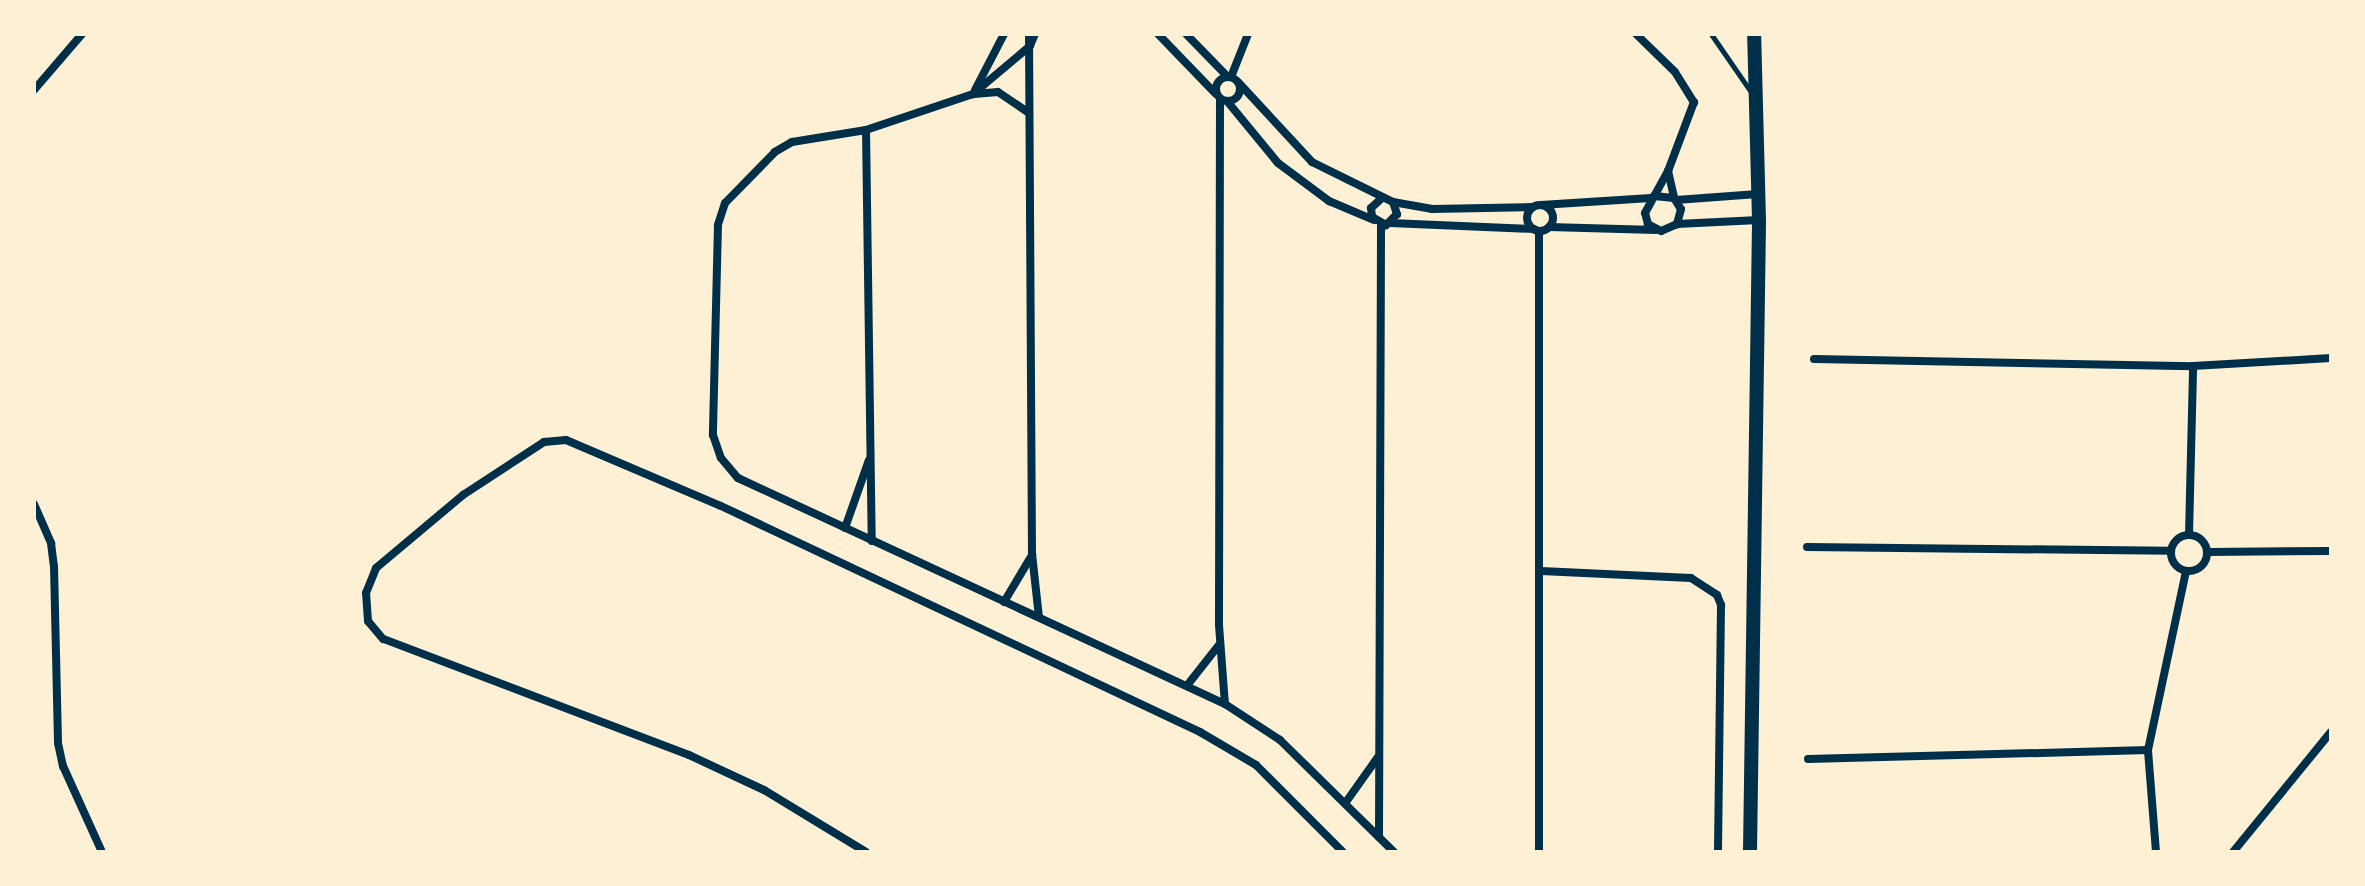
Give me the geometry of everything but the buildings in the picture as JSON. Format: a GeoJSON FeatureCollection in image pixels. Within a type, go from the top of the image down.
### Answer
{"type":"FeatureCollection","features":[{"type":"Feature","properties":{"kind":"street"},"geometry":{"type":"LineString","coordinates":[[34,90],[82,34]]}},
{"type":"Feature","properties":{"kind":"street"},"geometry":{"type":"LineString","coordinates":[[973,94],[1004,34]]}},
{"type":"Feature","properties":{"kind":"street"},"geometry":{"type":"LineString","coordinates":[[1029,34],[1032,554],[1039,617]]}},
{"type":"Feature","properties":{"kind":"street"},"geometry":{"type":"LineString","coordinates":[[973,94],[1030,46],[1035,34]]}},
{"type":"Feature","properties":{"kind":"street"},"geometry":{"type":"LineString","coordinates":[[1158,34],[1221,98],[1278,163],[1329,201],[1382,223],[1536,230],[1549,227],[1657,230],[1677,224],[1759,220]]}},
{"type":"Feature","properties":{"kind":"street"},"geometry":{"type":"LineString","coordinates":[[1186,34],[1312,162],[1381,199],[1432,209],[1758,194]]}},
{"type":"Feature","properties":{"kind":"street"},"geometry":{"type":"LineString","coordinates":[[1221,98],[1239,94],[1232,78],[1248,34]]}},
{"type":"Feature","properties":{"kind":"street"},"geometry":{"type":"LineString","coordinates":[[1636,34],[1675,72],[1694,102],[1668,171],[1645,219],[1657,230]]}},
{"type":"Feature","properties":{"kind":"street"},"geometry":{"type":"LineString","coordinates":[[1750,852],[1759,220],[1753,95],[1754,34]]}},
{"type":"Feature","properties":{"kind":"street"},"geometry":{"type":"LineString","coordinates":[[1225,704],[1220,644],[1221,98],[1217,82],[1232,78]]}},
{"type":"Feature","properties":{"kind":"street"},"geometry":{"type":"LineString","coordinates":[[1028,112],[998,92],[973,94],[866,130],[830,132],[775,152],[725,203],[718,225],[713,435],[721,458],[738,478],[1004,602],[1189,683],[1225,704],[1280,740],[1394,852]]}},
{"type":"Feature","properties":{"kind":"street"},"geometry":{"type":"LineString","coordinates":[[866,130],[872,541]]}},
{"type":"Feature","properties":{"kind":"street"},"geometry":{"type":"LineString","coordinates":[[1668,171],[1675,199],[1681,209],[1677,224]]}},
{"type":"Feature","properties":{"kind":"street"},"geometry":{"type":"LineString","coordinates":[[1379,837],[1382,223],[1371,208],[1381,199]]}},
{"type":"Feature","properties":{"kind":"street"},"geometry":{"type":"LineString","coordinates":[[1382,223],[1397,214],[1393,202]]}},
{"type":"Feature","properties":{"kind":"street"},"geometry":{"type":"LineString","coordinates":[[1537,206],[1551,212],[1549,227]]}},
{"type":"Feature","properties":{"kind":"street"},"geometry":{"type":"LineString","coordinates":[[1537,206],[1528,218],[1536,230],[1541,571],[1539,852]]}},
{"type":"Feature","properties":{"kind":"street"},"geometry":{"type":"LineString","coordinates":[[1814,359],[2193,366],[2331,358]]}},
{"type":"Feature","properties":{"kind":"street"},"geometry":{"type":"LineString","coordinates":[[2189,535],[2193,366]]}},
{"type":"Feature","properties":{"kind":"street"},"geometry":{"type":"LineString","coordinates":[[866,852],[764,790],[689,755],[584,711],[383,639],[368,621],[366,593],[376,568],[463,495],[544,442],[566,440],[721,506],[1200,732],[1256,765],[1343,852]]}},
{"type":"Feature","properties":{"kind":"street"},"geometry":{"type":"LineString","coordinates":[[845,528],[871,452]]}},
{"type":"Feature","properties":{"kind":"street"},"geometry":{"type":"LineString","coordinates":[[34,504],[51,543],[54,566],[58,743],[63,766],[102,852]]}},
{"type":"Feature","properties":{"kind":"street"},"geometry":{"type":"LineString","coordinates":[[2189,535],[2200,539],[2207,552],[2203,565],[2186,571],[2175,564],[2171,551],[2179,538],[2189,535]]}},
{"type":"Feature","properties":{"kind":"street"},"geometry":{"type":"LineString","coordinates":[[1807,547],[2171,551]]}},
{"type":"Feature","properties":{"kind":"street"},"geometry":{"type":"LineString","coordinates":[[2207,552],[2331,551]]}},
{"type":"Feature","properties":{"kind":"street"},"geometry":{"type":"LineString","coordinates":[[1004,602],[1032,554]]}},
{"type":"Feature","properties":{"kind":"street"},"geometry":{"type":"LineString","coordinates":[[1541,571],[1691,578],[1717,595],[1721,605],[1718,852]]}},
{"type":"Feature","properties":{"kind":"street"},"geometry":{"type":"LineString","coordinates":[[2156,852],[2148,750],[2186,571]]}},
{"type":"Feature","properties":{"kind":"street"},"geometry":{"type":"LineString","coordinates":[[1189,683],[1220,644]]}},
{"type":"Feature","properties":{"kind":"street"},"geometry":{"type":"LineString","coordinates":[[2233,852],[2331,732]]}},
{"type":"Feature","properties":{"kind":"street"},"geometry":{"type":"LineString","coordinates":[[1808,759],[2148,750]]}},
{"type":"Feature","properties":{"kind":"street"},"geometry":{"type":"LineString","coordinates":[[1346,802],[1378,756]]}},
{"type":"Feature","properties":{"kind":"street"},"geometry":{"type":"LineString","coordinates":[[2156,834],[2162,852]]}},
{"type":"Feature","properties":{"kind":"lane"},"geometry":{"type":"LineString","coordinates":[[1711,34],[1753,95]]}}]}
